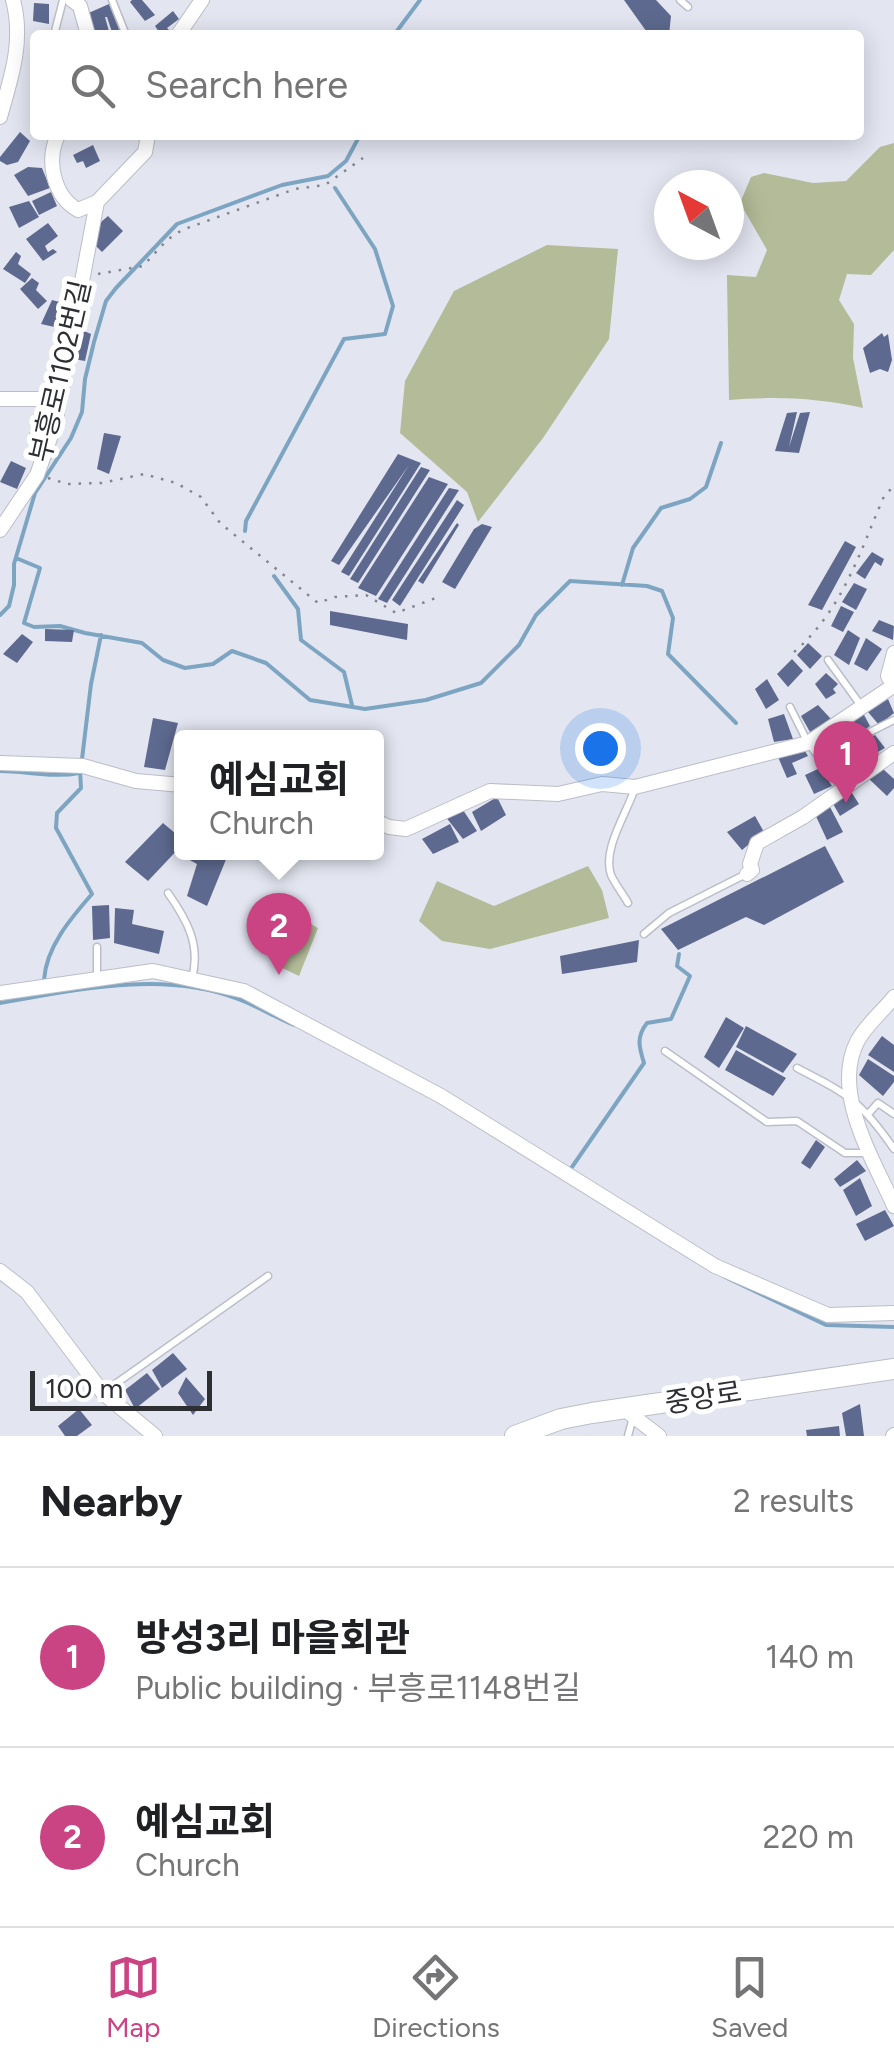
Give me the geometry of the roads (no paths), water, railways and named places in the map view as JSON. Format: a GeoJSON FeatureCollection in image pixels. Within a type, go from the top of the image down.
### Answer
{"type":"FeatureCollection","features":[{"type":"Feature","properties":{"kind":"main road","name":"중앙로"},"geometry":{"type":"LineString","coordinates":[[515,1436],[561,1419],[629,1413],[894,1369]]}},
{"type":"Feature","properties":{"kind":"street"},"geometry":{"type":"LineString","coordinates":[[0,116],[15,62],[18,17],[14,0]]}},
{"type":"Feature","properties":{"kind":"street"},"geometry":{"type":"LineString","coordinates":[[72,0],[80,6],[87,30]]}},
{"type":"Feature","properties":{"kind":"street"},"geometry":{"type":"LineString","coordinates":[[181,30],[202,0]]}},
{"type":"Feature","properties":{"kind":"street"},"geometry":{"type":"LineString","coordinates":[[56,140],[51,168],[65,202],[78,210],[97,202],[145,152],[147,140]]}},
{"type":"Feature","properties":{"kind":"street","name":"부흥로1102번길"},"geometry":{"type":"LineString","coordinates":[[0,530],[38,475],[60,399],[97,202]]}},
{"type":"Feature","properties":{"kind":"street"},"geometry":{"type":"LineString","coordinates":[[0,399],[60,399]]}},
{"type":"Feature","properties":{"kind":"street"},"geometry":{"type":"LineString","coordinates":[[384,823],[406,829],[490,791],[558,794],[602,784],[635,787],[808,743],[894,686],[888,676],[894,652]]}},
{"type":"Feature","properties":{"kind":"street"},"geometry":{"type":"LineString","coordinates":[[751,874],[757,843],[894,754]]}},
{"type":"Feature","properties":{"kind":"street"},"geometry":{"type":"LineString","coordinates":[[0,762],[84,766],[136,781],[174,784]]}},
{"type":"Feature","properties":{"kind":"street"},"geometry":{"type":"LineString","coordinates":[[0,993],[154,971],[244,991],[441,1096],[714,1266],[828,1315],[894,1314]]}},
{"type":"Feature","properties":{"kind":"street"},"geometry":{"type":"LineString","coordinates":[[892,1003],[856,1045],[850,1070],[852,1097],[894,1206]]}},
{"type":"Feature","properties":{"kind":"street"},"geometry":{"type":"LineString","coordinates":[[0,1272],[27,1292],[102,1393],[155,1436]]}},
{"type":"Feature","properties":{"kind":"street"},"geometry":{"type":"LineString","coordinates":[[629,1413],[659,1436]]}},
{"type":"Feature","properties":{"kind":"lane"},"geometry":{"type":"LineString","coordinates":[[55,30],[63,0]]}},
{"type":"Feature","properties":{"kind":"lane"},"geometry":{"type":"LineString","coordinates":[[112,0],[124,30]]}},
{"type":"Feature","properties":{"kind":"lane"},"geometry":{"type":"LineString","coordinates":[[680,0],[688,7]]}},
{"type":"Feature","properties":{"kind":"lane"},"geometry":{"type":"LineString","coordinates":[[828,660],[862,708]]}},
{"type":"Feature","properties":{"kind":"lane"},"geometry":{"type":"LineString","coordinates":[[790,707],[808,743],[842,788]]}},
{"type":"Feature","properties":{"kind":"lane"},"geometry":{"type":"LineString","coordinates":[[850,742],[894,720]]}},
{"type":"Feature","properties":{"kind":"lane"},"geometry":{"type":"LineString","coordinates":[[628,903],[611,875],[609,862],[635,787]]}},
{"type":"Feature","properties":{"kind":"lane"},"geometry":{"type":"LineString","coordinates":[[644,934],[670,913],[751,874]]}},
{"type":"Feature","properties":{"kind":"lane"},"geometry":{"type":"LineString","coordinates":[[168,893],[182,914],[198,956],[192,979]]}},
{"type":"Feature","properties":{"kind":"lane"},"geometry":{"type":"LineString","coordinates":[[97,947],[97,979]]}},
{"type":"Feature","properties":{"kind":"lane"},"geometry":{"type":"LineString","coordinates":[[665,1052],[766,1122],[797,1121],[844,1153],[872,1153]]}},
{"type":"Feature","properties":{"kind":"lane"},"geometry":{"type":"LineString","coordinates":[[796,1068],[852,1097],[869,1113],[894,1149]]}},
{"type":"Feature","properties":{"kind":"lane"},"geometry":{"type":"LineString","coordinates":[[869,1113],[878,1103],[894,1114]]}},
{"type":"Feature","properties":{"kind":"lane"},"geometry":{"type":"LineString","coordinates":[[102,1393],[268,1276]]}},
{"type":"Feature","properties":{"kind":"lane"},"geometry":{"type":"LineString","coordinates":[[628,1436],[629,1413]]}},
{"type":"Feature","properties":{"kind":"waterway"},"geometry":{"type":"LineString","coordinates":[[398,30],[420,0]]}},
{"type":"Feature","properties":{"kind":"waterway"},"geometry":{"type":"LineString","coordinates":[[0,615],[9,606],[14,564],[35,493],[71,438],[82,412],[85,379],[106,301],[177,224],[282,185],[328,176],[346,161],[357,140]]}},
{"type":"Feature","properties":{"kind":"waterway"},"geometry":{"type":"LineString","coordinates":[[245,531],[246,521],[344,339],[385,334],[393,306],[375,249],[335,188]]}},
{"type":"Feature","properties":{"kind":"waterway"},"geometry":{"type":"LineString","coordinates":[[622,585],[633,548],[661,508],[690,499],[706,487],[721,443]]}},
{"type":"Feature","properties":{"kind":"waterway"},"geometry":{"type":"LineString","coordinates":[[16,558],[40,568],[24,623],[34,627],[60,626],[142,643],[163,660],[185,668],[213,664],[232,651],[266,663],[310,700],[365,709],[426,700],[481,683],[519,645],[536,615],[570,581],[647,586],[662,591],[673,618],[668,654],[736,723]]}},
{"type":"Feature","properties":{"kind":"waterway"},"geometry":{"type":"LineString","coordinates":[[274,576],[298,609],[301,640],[344,672],[352,705]]}},
{"type":"Feature","properties":{"kind":"waterway"},"geometry":{"type":"LineString","coordinates":[[82,759],[101,635]]}},
{"type":"Feature","properties":{"kind":"waterway"},"geometry":{"type":"LineString","coordinates":[[44,980],[55,945],[92,894],[56,828],[57,813],[81,788],[80,770]]}},
{"type":"Feature","properties":{"kind":"waterway"},"geometry":{"type":"LineString","coordinates":[[0,771],[79,773]]}},
{"type":"Feature","properties":{"kind":"waterway"},"geometry":{"type":"LineString","coordinates":[[572,1167],[644,1063],[640,1042],[647,1023],[671,1019],[690,976],[677,966],[679,954]]}},
{"type":"Feature","properties":{"kind":"waterway"},"geometry":{"type":"LineString","coordinates":[[0,1003],[119,985],[180,986],[238,999],[294,1025]]}},
{"type":"Feature","properties":{"kind":"waterway"},"geometry":{"type":"LineString","coordinates":[[725,1277],[826,1325],[894,1327]]}},
{"type":"Feature","properties":{"kind":"place","name":"방성3리 마을회관"},"geometry":{"type":"Point","coordinates":[846,803]}},
{"type":"Feature","properties":{"kind":"place","name":"예심교회"},"geometry":{"type":"Point","coordinates":[279,975]}}]}
